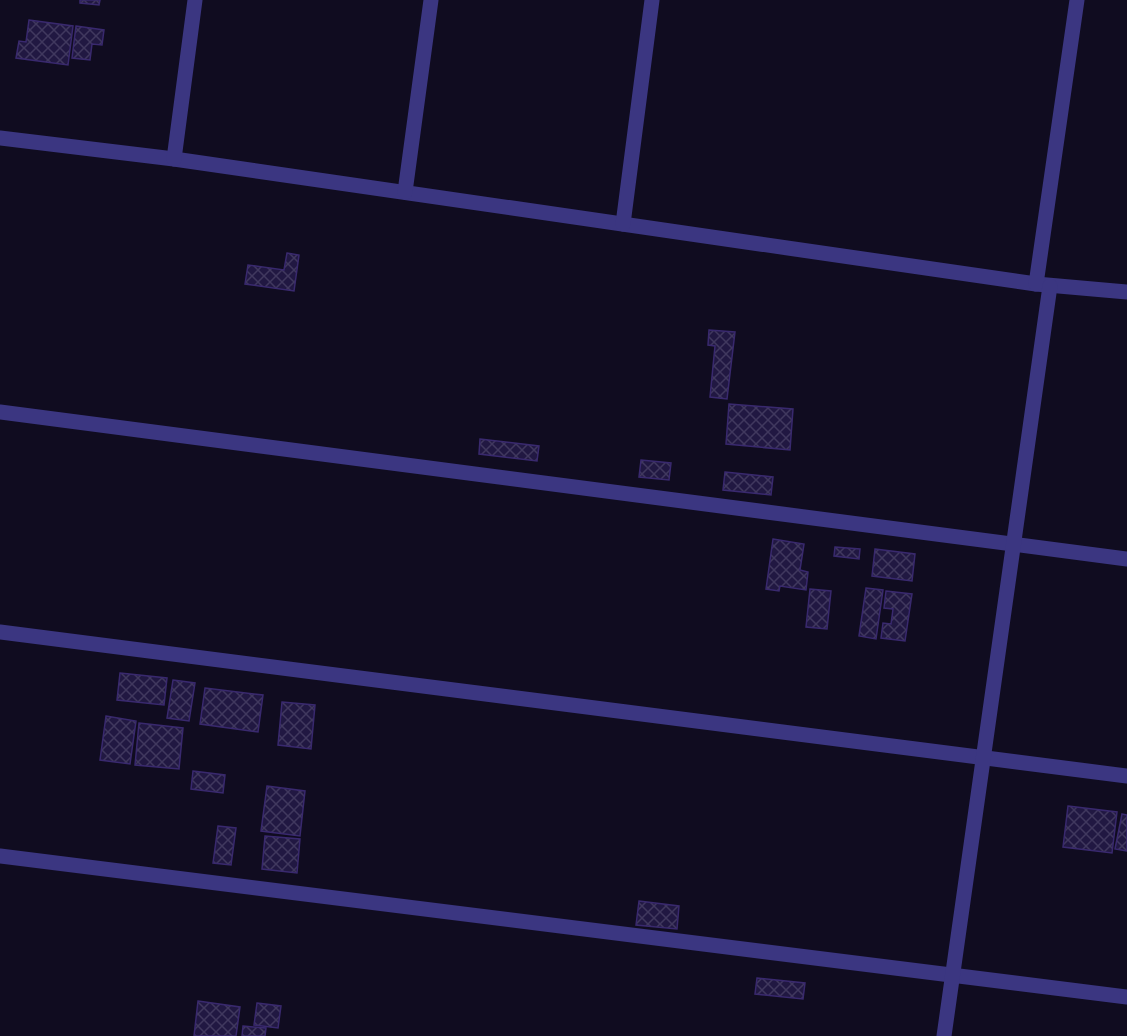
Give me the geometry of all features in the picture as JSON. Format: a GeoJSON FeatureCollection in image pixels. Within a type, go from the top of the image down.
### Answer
{"type":"FeatureCollection","features":[{"type":"Feature","properties":{"kind":"street"},"geometry":{"type":"LineString","coordinates":[[174,159],[195,0]]}},
{"type":"Feature","properties":{"kind":"street"},"geometry":{"type":"LineString","coordinates":[[405,192],[431,0]]}},
{"type":"Feature","properties":{"kind":"street"},"geometry":{"type":"LineString","coordinates":[[623,224],[652,0]]}},
{"type":"Feature","properties":{"kind":"street"},"geometry":{"type":"LineString","coordinates":[[944,1036],[1014,544],[1077,0]]}},
{"type":"Feature","properties":{"kind":"street"},"geometry":{"type":"LineString","coordinates":[[0,138],[174,159],[1043,285],[1127,292]]}},
{"type":"Feature","properties":{"kind":"street"},"geometry":{"type":"LineString","coordinates":[[0,412],[1127,559]]}},
{"type":"Feature","properties":{"kind":"street"},"geometry":{"type":"LineString","coordinates":[[0,632],[1127,776]]}},
{"type":"Feature","properties":{"kind":"street"},"geometry":{"type":"LineString","coordinates":[[0,856],[1127,997]]}},
{"type":"Feature","properties":{"kind":"building"},"geometry":{"type":"Polygon","coordinates":[[[80,0],[100,0],[99,5],[80,3],[80,0]]]}},
{"type":"Feature","properties":{"kind":"building"},"geometry":{"type":"Polygon","coordinates":[[[29,20],[73,26],[68,65],[16,58],[19,41],[26,42],[29,20]]]}},
{"type":"Feature","properties":{"kind":"building"},"geometry":{"type":"Polygon","coordinates":[[[76,26],[104,30],[102,45],[92,44],[90,60],[72,58],[76,26]]]}},
{"type":"Feature","properties":{"kind":"building"},"geometry":{"type":"Polygon","coordinates":[[[287,253],[299,255],[294,291],[245,284],[248,265],[284,270],[287,253]]]}},
{"type":"Feature","properties":{"kind":"building"},"geometry":{"type":"Polygon","coordinates":[[[709,330],[735,332],[727,399],[710,397],[715,346],[708,345],[709,330]]]}},
{"type":"Feature","properties":{"kind":"building"},"geometry":{"type":"Polygon","coordinates":[[[729,404],[793,409],[790,450],[726,444],[729,404]]]}},
{"type":"Feature","properties":{"kind":"building"},"geometry":{"type":"Polygon","coordinates":[[[480,439],[539,446],[537,461],[479,454],[480,439]]]}},
{"type":"Feature","properties":{"kind":"building"},"geometry":{"type":"Polygon","coordinates":[[[641,460],[671,463],[669,480],[639,477],[641,460]]]}},
{"type":"Feature","properties":{"kind":"building"},"geometry":{"type":"Polygon","coordinates":[[[725,472],[773,477],[771,495],[723,490],[725,472]]]}},
{"type":"Feature","properties":{"kind":"building"},"geometry":{"type":"Polygon","coordinates":[[[773,539],[804,544],[800,570],[808,572],[806,590],[780,586],[779,591],[766,589],[773,539]]]}},
{"type":"Feature","properties":{"kind":"building"},"geometry":{"type":"Polygon","coordinates":[[[835,547],[860,549],[859,559],[834,556],[835,547]]]}},
{"type":"Feature","properties":{"kind":"building"},"geometry":{"type":"Polygon","coordinates":[[[875,549],[915,554],[912,581],[872,576],[875,549]]]}},
{"type":"Feature","properties":{"kind":"building"},"geometry":{"type":"Polygon","coordinates":[[[866,588],[883,590],[876,639],[859,636],[866,588]]]}},
{"type":"Feature","properties":{"kind":"building"},"geometry":{"type":"Polygon","coordinates":[[[810,589],[831,591],[827,629],[806,627],[810,589]]]}},
{"type":"Feature","properties":{"kind":"building"},"geometry":{"type":"Polygon","coordinates":[[[886,591],[912,594],[905,641],[881,638],[883,623],[891,624],[893,609],[884,608],[886,591]]]}},
{"type":"Feature","properties":{"kind":"building"},"geometry":{"type":"Polygon","coordinates":[[[120,673],[167,678],[164,705],[117,700],[120,673]]]}},
{"type":"Feature","properties":{"kind":"building"},"geometry":{"type":"Polygon","coordinates":[[[173,680],[195,683],[189,721],[167,718],[173,680]]]}},
{"type":"Feature","properties":{"kind":"building"},"geometry":{"type":"Polygon","coordinates":[[[205,688],[263,695],[258,732],[200,724],[205,688]]]}},
{"type":"Feature","properties":{"kind":"building"},"geometry":{"type":"Polygon","coordinates":[[[282,702],[315,705],[311,749],[278,745],[282,702]]]}},
{"type":"Feature","properties":{"kind":"building"},"geometry":{"type":"Polygon","coordinates":[[[106,716],[136,721],[130,764],[100,760],[106,716]]]}},
{"type":"Feature","properties":{"kind":"building"},"geometry":{"type":"Polygon","coordinates":[[[139,723],[183,728],[179,769],[135,765],[139,723]]]}},
{"type":"Feature","properties":{"kind":"building"},"geometry":{"type":"Polygon","coordinates":[[[193,771],[225,775],[223,793],[191,789],[193,771]]]}},
{"type":"Feature","properties":{"kind":"building"},"geometry":{"type":"Polygon","coordinates":[[[267,786],[305,791],[300,836],[261,831],[267,786]]]}},
{"type":"Feature","properties":{"kind":"building"},"geometry":{"type":"Polygon","coordinates":[[[1068,806],[1117,812],[1112,853],[1063,847],[1068,806]]]}},
{"type":"Feature","properties":{"kind":"building"},"geometry":{"type":"Polygon","coordinates":[[[1122,814],[1127,815],[1127,851],[1115,849],[1122,814]]]}},
{"type":"Feature","properties":{"kind":"building"},"geometry":{"type":"Polygon","coordinates":[[[218,826],[236,828],[231,865],[213,863],[218,826]]]}},
{"type":"Feature","properties":{"kind":"building"},"geometry":{"type":"Polygon","coordinates":[[[265,836],[300,839],[297,873],[262,869],[265,836]]]}},
{"type":"Feature","properties":{"kind":"building"},"geometry":{"type":"Polygon","coordinates":[[[639,901],[679,906],[677,929],[636,925],[639,901]]]}},
{"type":"Feature","properties":{"kind":"building"},"geometry":{"type":"Polygon","coordinates":[[[757,978],[805,983],[803,999],[755,994],[757,978]]]}},
{"type":"Feature","properties":{"kind":"building"},"geometry":{"type":"Polygon","coordinates":[[[198,1001],[240,1007],[236,1036],[194,1036],[198,1001]]]}},
{"type":"Feature","properties":{"kind":"building"},"geometry":{"type":"Polygon","coordinates":[[[257,1003],[281,1006],[278,1028],[254,1025],[257,1003]]]}},
{"type":"Feature","properties":{"kind":"building"},"geometry":{"type":"Polygon","coordinates":[[[243,1026],[266,1028],[265,1036],[242,1036],[243,1026]]]}}]}
